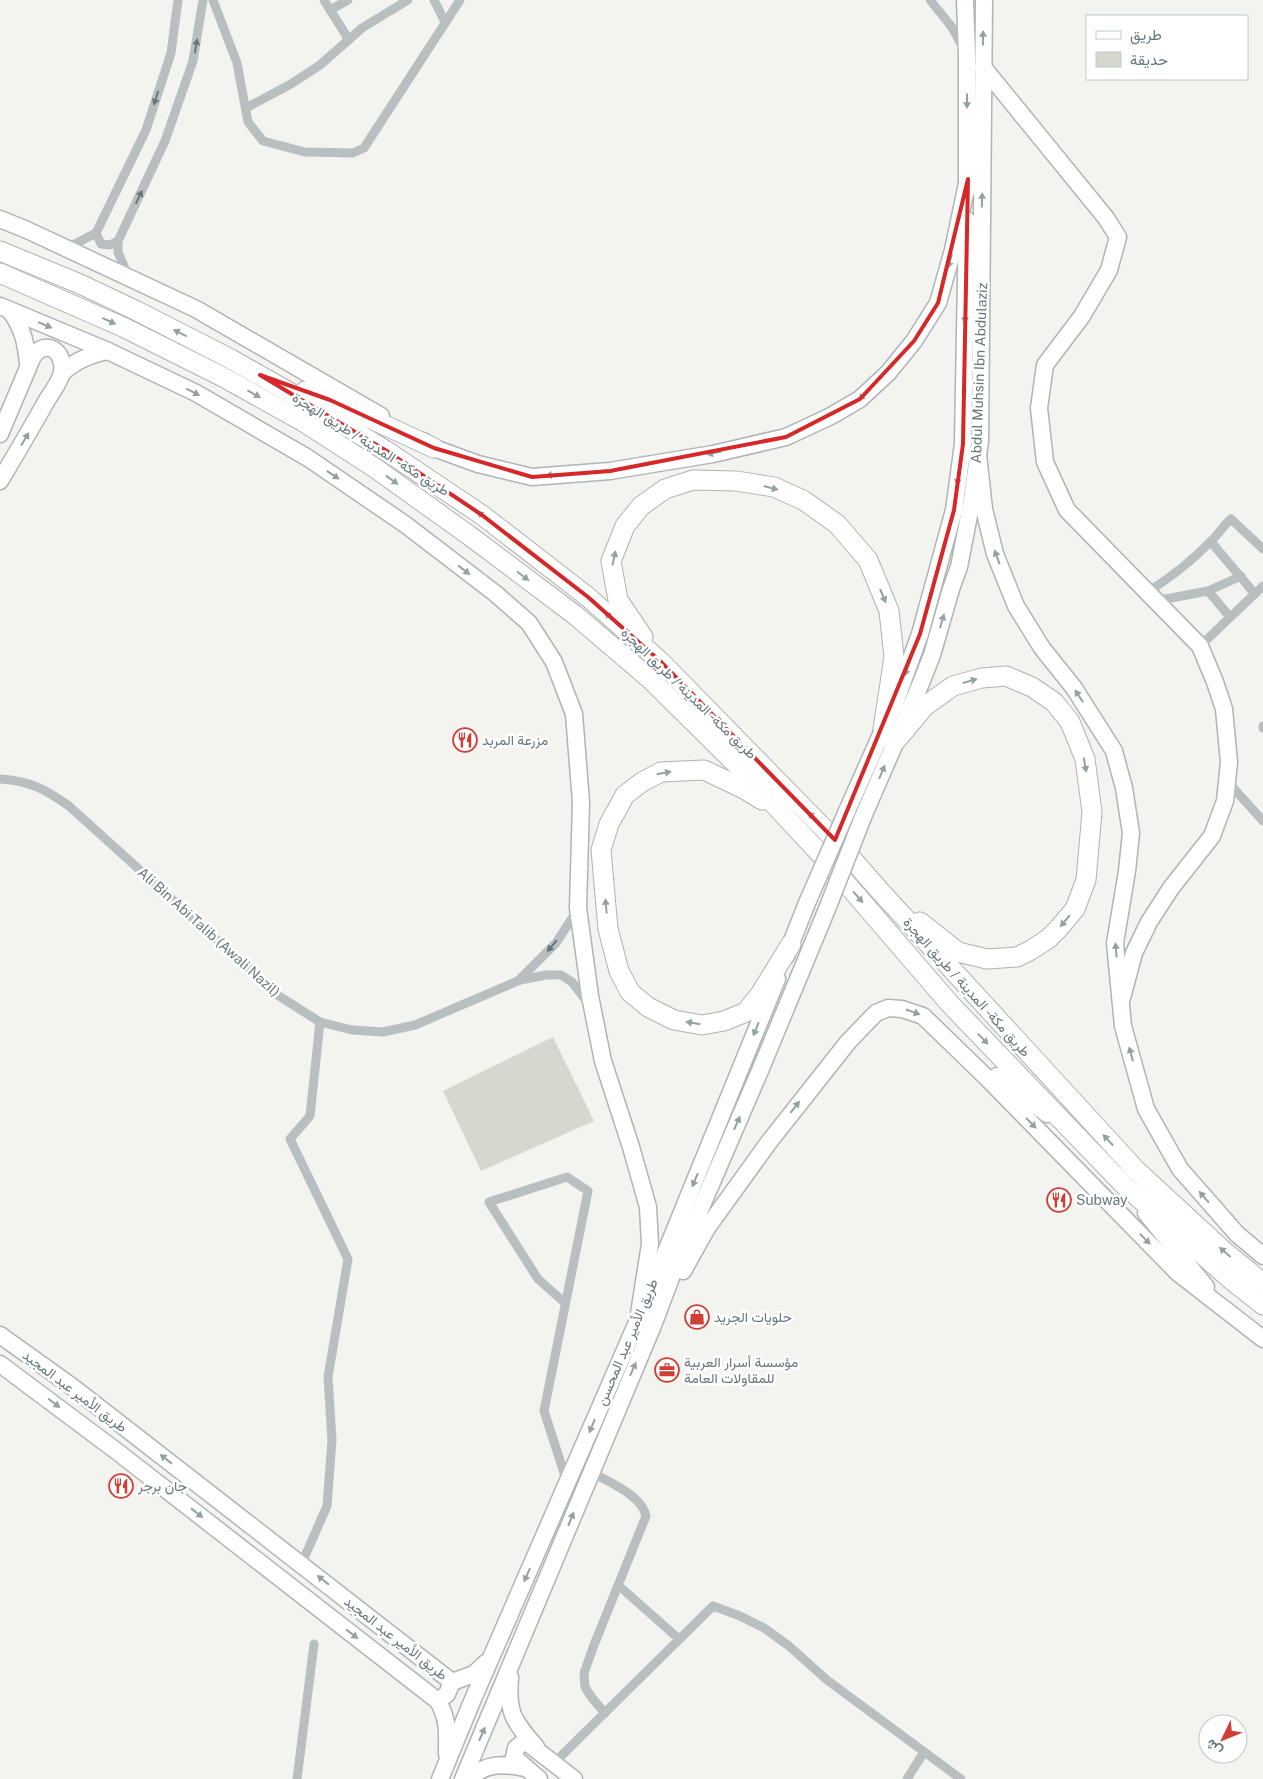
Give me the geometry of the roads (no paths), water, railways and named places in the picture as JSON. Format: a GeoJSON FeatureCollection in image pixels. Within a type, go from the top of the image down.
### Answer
{"type":"FeatureCollection","features":[{"type":"Feature","properties":{"kind":"highway","name":"طريق مكة - المدينة / طريق الهجرة"},"geometry":{"type":"LineString","coordinates":[[4,252],[80,284],[137,311],[260,375],[385,450],[482,515],[588,597],[661,662],[831,835],[1136,1170],[1226,1254],[1263,1283]]}},
{"type":"Feature","properties":{"kind":"highway","name":"طريق مكة - المدينة / طريق الهجرة"},"geometry":{"type":"LineString","coordinates":[[0,273],[124,328],[222,377],[302,421],[375,468],[575,615],[650,679],[782,812],[826,860],[950,1004],[1123,1184],[1229,1278],[1263,1305]]}},
{"type":"Feature","properties":{"kind":"highway"},"geometry":{"type":"LineString","coordinates":[[260,375],[330,400],[434,448]]}},
{"type":"Feature","properties":{"kind":"highway"},"geometry":{"type":"LineString","coordinates":[[661,662],[618,600],[611,561],[625,526],[641,506],[665,489],[693,480],[736,481],[774,488],[803,500],[837,524],[868,560],[889,611],[894,658],[888,736]]}},
{"type":"Feature","properties":{"kind":"highway"},"geometry":{"type":"LineString","coordinates":[[881,892],[958,952],[987,959],[1017,957],[1048,939],[1075,909],[1086,880],[1092,812],[1085,759],[1070,722],[1054,702],[1032,688],[1006,676],[982,678],[953,686],[888,736]]}},
{"type":"Feature","properties":{"kind":"highway"},"geometry":{"type":"LineString","coordinates":[[782,812],[704,770],[661,772],[642,782],[625,795],[608,824],[601,850],[608,929],[619,971],[630,992],[648,1007],[674,1020],[702,1025],[724,1021],[746,1012],[761,994],[791,944]]}},
{"type":"Feature","properties":{"kind":"main road","name":"Abdul Muhsin Ibn Abdulaziz"},"geometry":{"type":"LineString","coordinates":[[888,736],[895,703],[920,634],[954,510],[963,444],[968,180],[966,0]]}},
{"type":"Feature","properties":{"kind":"main road","name":"Abdul Muhsin Ibn Abdulaziz"},"geometry":{"type":"LineString","coordinates":[[855,814],[888,736],[932,654],[959,567],[972,500],[980,441],[984,0]]}},
{"type":"Feature","properties":{"kind":"main road"},"geometry":{"type":"LineString","coordinates":[[983,67],[1106,218],[1118,237],[1109,270],[1082,316],[1045,364],[1039,408],[1045,462],[1067,510],[1200,646],[1224,709],[1229,762],[1225,801],[1212,836],[1171,888],[1152,918],[1134,953],[1122,998]]}},
{"type":"Feature","properties":{"kind":"main road"},"geometry":{"type":"LineString","coordinates":[[0,219],[196,308],[434,448],[478,464],[532,477],[600,472],[713,454],[786,437],[831,416],[860,399],[888,373],[914,341],[938,303],[953,250],[968,180]]}},
{"type":"Feature","properties":{"kind":"main road"},"geometry":{"type":"LineString","coordinates":[[5,309],[108,351],[196,393],[308,458],[406,525],[496,594],[529,623],[554,662],[574,714],[581,802],[578,908],[593,1009],[603,1061],[648,1207],[650,1244],[646,1322]]}},
{"type":"Feature","properties":{"kind":"main road"},"geometry":{"type":"LineString","coordinates":[[5,309],[19,322],[24,335],[28,364]]}},
{"type":"Feature","properties":{"kind":"main road"},"geometry":{"type":"LineString","coordinates":[[0,434],[28,364],[38,349],[52,348],[58,354],[61,359],[62,373]]}},
{"type":"Feature","properties":{"kind":"main road"},"geometry":{"type":"LineString","coordinates":[[0,481],[62,373],[73,363],[85,357],[108,351]]}},
{"type":"Feature","properties":{"kind":"main road"},"geometry":{"type":"LineString","coordinates":[[978,456],[984,509],[995,554],[1016,606],[1042,648],[1074,688],[1114,751],[1124,788],[1131,833],[1127,871],[1115,943],[1124,1026],[1146,1109],[1180,1169],[1237,1234],[1263,1256]]}},
{"type":"Feature","properties":{"kind":"main road","name":"طريق الأمير عبد المحسن"},"geometry":{"type":"LineString","coordinates":[[463,1779],[590,1472],[791,944],[808,903],[855,814]]}},
{"type":"Feature","properties":{"kind":"main road","name":"طريق الأمير عبد المحسن"},"geometry":{"type":"LineString","coordinates":[[443,1772],[567,1482],[646,1322],[672,1275],[762,1066],[826,909],[855,814]]}},
{"type":"Feature","properties":{"kind":"main road"},"geometry":{"type":"LineString","coordinates":[[1121,911],[1128,926],[1132,927],[1152,918]]}},
{"type":"Feature","properties":{"kind":"main road"},"geometry":{"type":"LineString","coordinates":[[646,1322],[707,1228],[791,1113],[864,1025],[876,1013],[888,1008],[902,1009],[923,1016],[1002,1092],[1178,1273],[1263,1338]]}},
{"type":"Feature","properties":{"kind":"main road"},"geometry":{"type":"LineString","coordinates":[[948,1041],[1074,1133]]}},
{"type":"Feature","properties":{"kind":"main road"},"geometry":{"type":"LineString","coordinates":[[1123,1184],[1224,1309]]}},
{"type":"Feature","properties":{"kind":"main road","name":"طريق الأمير عبد المجيد"},"geometry":{"type":"LineString","coordinates":[[0,1335],[74,1388],[452,1682],[447,1694],[438,1701],[127,1459],[0,1364]]}},
{"type":"Feature","properties":{"kind":"main road"},"geometry":{"type":"LineString","coordinates":[[0,1377],[29,1385]]}},
{"type":"Feature","properties":{"kind":"main road"},"geometry":{"type":"LineString","coordinates":[[452,1682],[474,1674],[491,1658]]}},
{"type":"Feature","properties":{"kind":"main road"},"geometry":{"type":"LineString","coordinates":[[511,1666],[508,1696],[511,1714],[540,1752]]}},
{"type":"Feature","properties":{"kind":"main road"},"geometry":{"type":"LineString","coordinates":[[438,1701],[445,1713],[448,1724],[443,1772]]}},
{"type":"Feature","properties":{"kind":"main road"},"geometry":{"type":"LineString","coordinates":[[533,1774],[514,1757],[516,1748],[525,1741],[574,1779]]}},
{"type":"Feature","properties":{"kind":"main road"},"geometry":{"type":"LineString","coordinates":[[470,1779],[484,1768],[498,1765],[533,1774]]}},
{"type":"Feature","properties":{"kind":"street"},"geometry":{"type":"LineString","coordinates":[[67,248],[96,233],[146,130],[171,53],[178,0]]}},
{"type":"Feature","properties":{"kind":"street"},"geometry":{"type":"LineString","coordinates":[[128,276],[118,252],[118,241],[165,142],[193,60],[203,0]]}},
{"type":"Feature","properties":{"kind":"street"},"geometry":{"type":"LineString","coordinates":[[213,0],[237,64],[248,122],[263,141],[305,152],[353,153],[364,148],[460,0]]}},
{"type":"Feature","properties":{"kind":"street"},"geometry":{"type":"LineString","coordinates":[[324,0],[349,40]]}},
{"type":"Feature","properties":{"kind":"street"},"geometry":{"type":"LineString","coordinates":[[330,10],[348,0]]}},
{"type":"Feature","properties":{"kind":"street"},"geometry":{"type":"LineString","coordinates":[[246,108],[312,70],[362,28],[408,0]]}},
{"type":"Feature","properties":{"kind":"street"},"geometry":{"type":"LineString","coordinates":[[434,0],[445,22]]}},
{"type":"Feature","properties":{"kind":"street"},"geometry":{"type":"LineString","coordinates":[[930,0],[950,26],[967,56]]}},
{"type":"Feature","properties":{"kind":"street"},"geometry":{"type":"LineString","coordinates":[[96,233],[101,244],[110,246],[118,241]]}},
{"type":"Feature","properties":{"kind":"street"},"geometry":{"type":"LineString","coordinates":[[1151,597],[1211,542],[1231,519],[1263,550]]}},
{"type":"Feature","properties":{"kind":"street"},"geometry":{"type":"LineString","coordinates":[[1211,542],[1255,594]]}},
{"type":"Feature","properties":{"kind":"street"},"geometry":{"type":"LineString","coordinates":[[1151,597],[1208,591],[1240,576]]}},
{"type":"Feature","properties":{"kind":"street"},"geometry":{"type":"LineString","coordinates":[[1200,646],[1263,586]]}},
{"type":"Feature","properties":{"kind":"street"},"geometry":{"type":"LineString","coordinates":[[1208,591],[1230,618]]}},
{"type":"Feature","properties":{"kind":"street","name":"Ali Bin Abi Talib (Awali Nazil)"},"geometry":{"type":"LineString","coordinates":[[0,779],[19,780],[44,789],[70,806],[279,996],[320,1022],[352,1030],[383,1032],[415,1026],[520,980]]}},
{"type":"Feature","properties":{"kind":"street"},"geometry":{"type":"LineString","coordinates":[[1227,781],[1262,816]]}},
{"type":"Feature","properties":{"kind":"street"},"geometry":{"type":"LineString","coordinates":[[520,980],[556,943],[578,908]]}},
{"type":"Feature","properties":{"kind":"street"},"geometry":{"type":"LineString","coordinates":[[520,980],[546,975],[561,975],[572,982],[593,1009]]}},
{"type":"Feature","properties":{"kind":"street"},"geometry":{"type":"LineString","coordinates":[[302,1564],[328,1506],[332,1440],[328,1377],[348,1259],[290,1139],[310,1116],[320,1022]]}},
{"type":"Feature","properties":{"kind":"street"},"geometry":{"type":"LineString","coordinates":[[566,1303],[538,1279],[489,1202],[566,1177],[588,1191],[566,1303],[544,1411],[567,1482]]}},
{"type":"Feature","properties":{"kind":"street"},"geometry":{"type":"LineString","coordinates":[[590,1472],[634,1497],[645,1510],[646,1516],[584,1673],[585,1687],[605,1712]]}},
{"type":"Feature","properties":{"kind":"street"},"geometry":{"type":"LineString","coordinates":[[618,1585],[680,1639]]}},
{"type":"Feature","properties":{"kind":"street"},"geometry":{"type":"LineString","coordinates":[[554,1763],[712,1606],[740,1616],[764,1628],[789,1646],[827,1680],[961,1779]]}},
{"type":"Feature","properties":{"kind":"street"},"geometry":{"type":"LineString","coordinates":[[298,1779],[314,1644]]}},
{"type":"Feature","properties":{"kind":"street"},"geometry":{"type":"LineString","coordinates":[[907,1779],[924,1752]]}},
{"type":"Feature","properties":{"kind":"place","name":"مزرعة المربد"},"geometry":{"type":"Point","coordinates":[465,740]}},
{"type":"Feature","properties":{"kind":"place","name":"Subway"},"geometry":{"type":"Point","coordinates":[1059,1200]}},
{"type":"Feature","properties":{"kind":"place","name":"حلويات الجريد"},"geometry":{"type":"Point","coordinates":[697,1317]}},
{"type":"Feature","properties":{"kind":"place","name":"مؤسسة أسرار العربية للمقاولات العامة"},"geometry":{"type":"Point","coordinates":[667,1370]}},
{"type":"Feature","properties":{"kind":"place","name":"جان برجر"},"geometry":{"type":"Point","coordinates":[121,1486]}}]}
